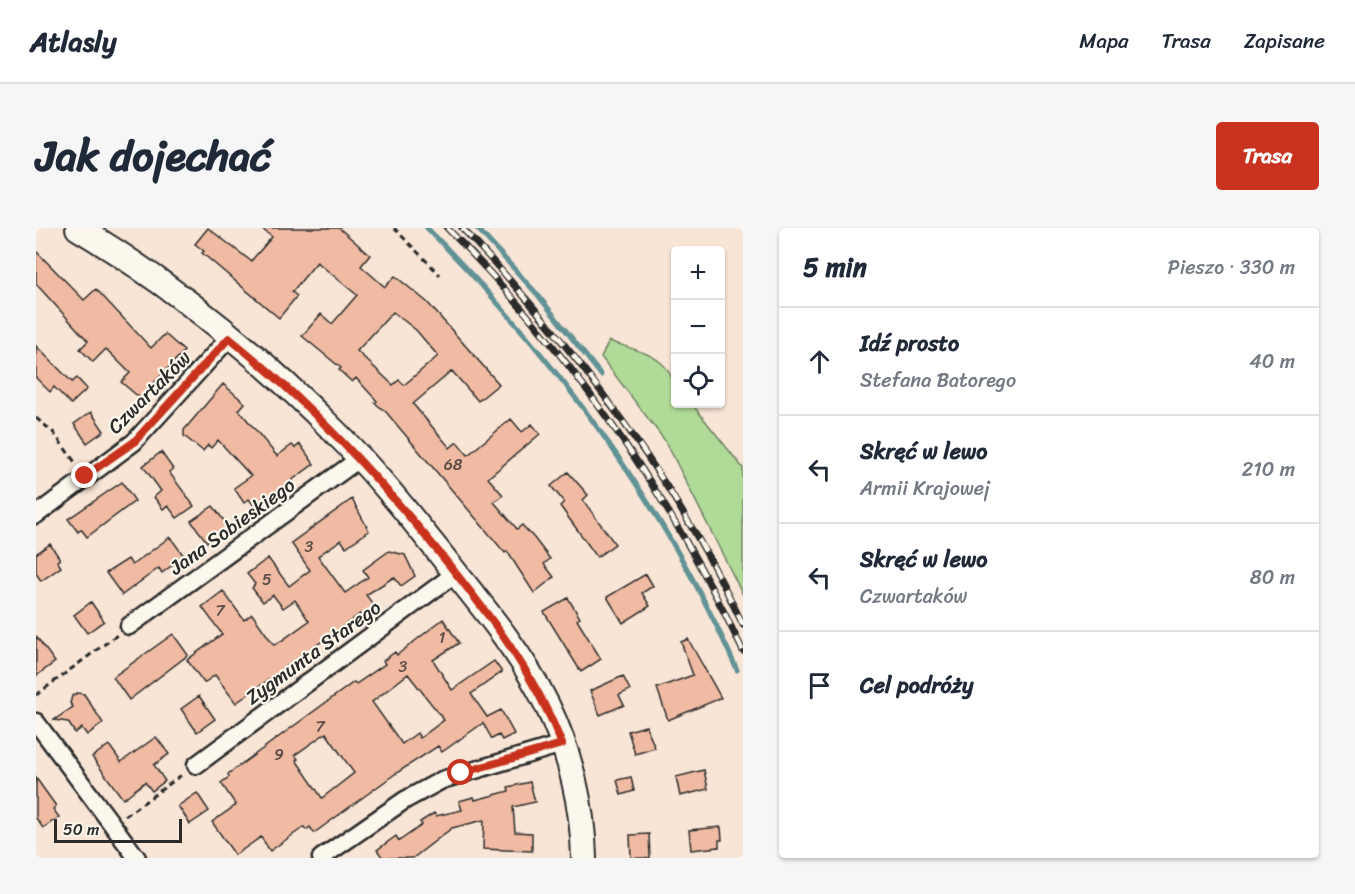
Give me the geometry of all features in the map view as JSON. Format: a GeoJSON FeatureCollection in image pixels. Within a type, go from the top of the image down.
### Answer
{"type":"FeatureCollection","features":[{"type":"Feature","properties":{"kind":"street"},"geometry":{"type":"LineString","coordinates":[[78,228],[149,272],[302,399],[359,459],[456,573],[523,662],[547,705],[562,744],[578,801],[584,858]]}},
{"type":"Feature","properties":{"kind":"street","name":"Czwartaków"},"geometry":{"type":"LineString","coordinates":[[36,515],[85,476],[134,442],[229,338]]}},
{"type":"Feature","properties":{"kind":"street","name":"Jana Sobieskiego"},"geometry":{"type":"LineString","coordinates":[[129,626],[359,459]]}},
{"type":"Feature","properties":{"kind":"street","name":"Zygmunta Starego"},"geometry":{"type":"LineString","coordinates":[[196,765],[456,573]]}},
{"type":"Feature","properties":{"kind":"street"},"geometry":{"type":"LineString","coordinates":[[36,722],[137,858]]}},
{"type":"Feature","properties":{"kind":"street"},"geometry":{"type":"LineString","coordinates":[[321,858],[405,800],[442,780],[562,744]]}},
{"type":"Feature","properties":{"kind":"path"},"geometry":{"type":"LineString","coordinates":[[394,228],[440,275]]}},
{"type":"Feature","properties":{"kind":"path"},"geometry":{"type":"LineString","coordinates":[[36,418],[53,432],[85,476]]}},
{"type":"Feature","properties":{"kind":"path"},"geometry":{"type":"LineString","coordinates":[[36,695],[129,626]]}},
{"type":"Feature","properties":{"kind":"path"},"geometry":{"type":"LineString","coordinates":[[112,826],[196,765]]}},
{"type":"Feature","properties":{"kind":"green space"},"geometry":{"type":"Polygon","coordinates":[[[609,341],[657,359],[671,376],[671,408],[695,408],[743,468],[743,595],[666,442],[601,357],[609,341]]]}},
{"type":"Feature","properties":{"kind":"building"},"geometry":{"type":"Polygon","coordinates":[[[208,228],[251,261],[272,237],[261,228],[339,228],[370,255],[361,266],[385,287],[395,276],[427,302],[499,384],[478,401],[452,371],[413,404],[450,448],[457,442],[468,455],[511,419],[522,432],[532,424],[540,434],[488,478],[503,495],[494,502],[517,529],[522,525],[534,538],[550,559],[544,564],[554,577],[534,593],[507,551],[505,553],[386,412],[375,403],[377,401],[356,378],[352,382],[339,370],[341,368],[302,336],[321,314],[332,324],[357,295],[317,262],[292,292],[297,296],[279,318],[202,253],[204,251],[195,244],[208,228]],[[393,312],[357,351],[393,385],[399,380],[404,385],[438,356],[416,330],[393,312]]]}},
{"type":"Feature","properties":{"kind":"building"},"geometry":{"type":"Polygon","coordinates":[[[36,251],[84,300],[96,289],[151,348],[165,334],[184,351],[140,398],[121,382],[130,373],[106,349],[93,362],[80,349],[88,341],[36,284],[36,251]]]}},
{"type":"Feature","properties":{"kind":"building"},"geometry":{"type":"Polygon","coordinates":[[[36,346],[72,382],[77,378],[87,389],[71,404],[54,387],[50,392],[36,378],[36,346]]]}},
{"type":"Feature","properties":{"kind":"building"},"geometry":{"type":"Polygon","coordinates":[[[223,384],[245,403],[239,410],[277,456],[292,445],[295,448],[300,444],[314,464],[255,507],[249,499],[244,503],[234,488],[251,476],[218,440],[211,448],[208,445],[203,451],[184,436],[184,430],[223,384]]]}},
{"type":"Feature","properties":{"kind":"building"},"geometry":{"type":"Polygon","coordinates":[[[91,412],[104,431],[87,443],[74,424],[91,412]]]}},
{"type":"Feature","properties":{"kind":"building"},"geometry":{"type":"Polygon","coordinates":[[[161,452],[173,469],[169,472],[194,506],[177,518],[168,506],[163,509],[154,497],[161,491],[143,466],[161,452]]]}},
{"type":"Feature","properties":{"kind":"building"},"geometry":{"type":"Polygon","coordinates":[[[568,472],[588,495],[583,500],[615,544],[597,557],[560,506],[564,502],[551,486],[568,472]]]}},
{"type":"Feature","properties":{"kind":"building"},"geometry":{"type":"Polygon","coordinates":[[[122,482],[135,501],[87,537],[81,529],[78,532],[68,519],[122,482]]]}},
{"type":"Feature","properties":{"kind":"building"},"geometry":{"type":"Polygon","coordinates":[[[352,499],[369,531],[346,547],[341,540],[318,556],[345,593],[368,577],[363,570],[389,551],[405,555],[415,576],[401,586],[394,577],[366,595],[378,611],[365,621],[360,614],[236,703],[215,675],[204,683],[187,660],[222,634],[202,607],[223,591],[244,620],[252,614],[274,645],[309,621],[295,600],[283,608],[273,595],[263,602],[252,588],[255,584],[247,574],[268,558],[289,586],[310,570],[291,543],[352,499]]]}},
{"type":"Feature","properties":{"kind":"building"},"geometry":{"type":"Polygon","coordinates":[[[213,506],[228,526],[207,542],[191,521],[213,506]]]}},
{"type":"Feature","properties":{"kind":"building"},"geometry":{"type":"Polygon","coordinates":[[[170,537],[184,556],[162,573],[159,568],[122,595],[106,573],[128,559],[132,565],[170,537]]]}},
{"type":"Feature","properties":{"kind":"building"},"geometry":{"type":"Polygon","coordinates":[[[50,544],[60,559],[57,561],[61,567],[41,581],[36,573],[36,554],[50,544]]]}},
{"type":"Feature","properties":{"kind":"building"},"geometry":{"type":"Polygon","coordinates":[[[646,574],[653,586],[642,593],[650,606],[623,623],[607,597],[646,574]]]}},
{"type":"Feature","properties":{"kind":"building"},"geometry":{"type":"Polygon","coordinates":[[[568,598],[580,618],[577,620],[601,659],[581,672],[544,612],[568,598]]]}},
{"type":"Feature","properties":{"kind":"building"},"geometry":{"type":"Polygon","coordinates":[[[91,602],[104,621],[87,633],[74,615],[91,602]]]}},
{"type":"Feature","properties":{"kind":"building"},"geometry":{"type":"Polygon","coordinates":[[[443,619],[459,643],[433,660],[452,690],[494,661],[502,672],[471,694],[487,717],[501,710],[514,734],[502,740],[499,735],[492,739],[483,723],[442,752],[438,746],[314,833],[310,827],[306,830],[304,827],[270,851],[261,837],[235,855],[212,822],[236,805],[221,783],[229,777],[228,774],[354,682],[356,684],[385,664],[383,661],[395,652],[397,655],[443,619]],[[408,674],[372,702],[402,744],[417,733],[420,738],[444,720],[408,674]],[[326,733],[295,755],[298,759],[296,760],[322,798],[354,773],[326,733]]]}},
{"type":"Feature","properties":{"kind":"building"},"geometry":{"type":"Polygon","coordinates":[[[173,634],[188,655],[129,700],[113,677],[173,634]]]}},
{"type":"Feature","properties":{"kind":"building"},"geometry":{"type":"Polygon","coordinates":[[[36,636],[55,662],[36,676],[36,636]]]}},
{"type":"Feature","properties":{"kind":"building"},"geometry":{"type":"Polygon","coordinates":[[[688,639],[721,698],[668,720],[657,688],[693,675],[681,642],[688,639]]]}},
{"type":"Feature","properties":{"kind":"building"},"geometry":{"type":"Polygon","coordinates":[[[623,676],[630,690],[619,695],[624,705],[600,715],[590,691],[623,676]]]}},
{"type":"Feature","properties":{"kind":"building"},"geometry":{"type":"Polygon","coordinates":[[[77,693],[84,694],[103,723],[87,735],[82,728],[75,733],[68,722],[54,720],[73,707],[70,703],[72,696],[77,693]]]}},
{"type":"Feature","properties":{"kind":"building"},"geometry":{"type":"Polygon","coordinates":[[[199,696],[215,719],[197,732],[181,709],[199,696]]]}},
{"type":"Feature","properties":{"kind":"building"},"geometry":{"type":"Polygon","coordinates":[[[646,726],[655,748],[635,754],[628,731],[646,726]]]}},
{"type":"Feature","properties":{"kind":"building"},"geometry":{"type":"Polygon","coordinates":[[[156,737],[169,754],[154,765],[165,781],[152,791],[145,782],[123,799],[92,757],[109,745],[121,762],[156,737]]]}},
{"type":"Feature","properties":{"kind":"building"},"geometry":{"type":"Polygon","coordinates":[[[704,770],[708,789],[680,796],[676,777],[704,770]]]}},
{"type":"Feature","properties":{"kind":"building"},"geometry":{"type":"Polygon","coordinates":[[[631,777],[634,791],[621,795],[617,780],[631,777]]]}},
{"type":"Feature","properties":{"kind":"building"},"geometry":{"type":"Polygon","coordinates":[[[36,778],[56,806],[53,809],[59,817],[43,828],[36,818],[36,778]]]}},
{"type":"Feature","properties":{"kind":"building"},"geometry":{"type":"Polygon","coordinates":[[[530,782],[535,802],[513,807],[515,832],[532,833],[532,851],[483,849],[484,820],[452,828],[413,858],[383,858],[377,850],[396,836],[399,841],[422,825],[420,822],[434,813],[436,816],[462,810],[459,801],[474,797],[475,800],[509,791],[508,787],[530,782]]]}},
{"type":"Feature","properties":{"kind":"building"},"geometry":{"type":"Polygon","coordinates":[[[197,793],[209,811],[190,824],[178,806],[197,793]]]}},
{"type":"Feature","properties":{"kind":"building"},"geometry":{"type":"Polygon","coordinates":[[[721,827],[722,840],[719,840],[719,847],[691,850],[689,830],[721,827]]]}},
{"type":"Feature","properties":{"kind":"building"},"geometry":{"type":"Polygon","coordinates":[[[649,834],[650,858],[631,858],[630,835],[649,834]]]}},
{"type":"Feature","properties":{"kind":"waterway"},"geometry":{"type":"LineString","coordinates":[[427,228],[519,328],[603,435],[641,491],[676,549],[708,608],[737,670]]}},
{"type":"Feature","properties":{"kind":"waterway"},"geometry":{"type":"LineString","coordinates":[[477,228],[537,294],[601,375]]}},
{"type":"Feature","properties":{"kind":"railway"},"geometry":{"type":"LineString","coordinates":[[447,228],[535,324],[613,427],[683,536],[743,651]]}},
{"type":"Feature","properties":{"kind":"railway"},"geometry":{"type":"LineString","coordinates":[[462,228],[543,319],[619,415],[686,517],[743,625]]}},
{"type":"Feature","properties":{"kind":"route"},"geometry":{"type":"LineString","coordinates":[[85,476],[134,442],[162,415],[229,338],[280,379],[336,432],[410,517],[494,621],[523,662],[547,705],[562,744],[461,773]]}}]}
